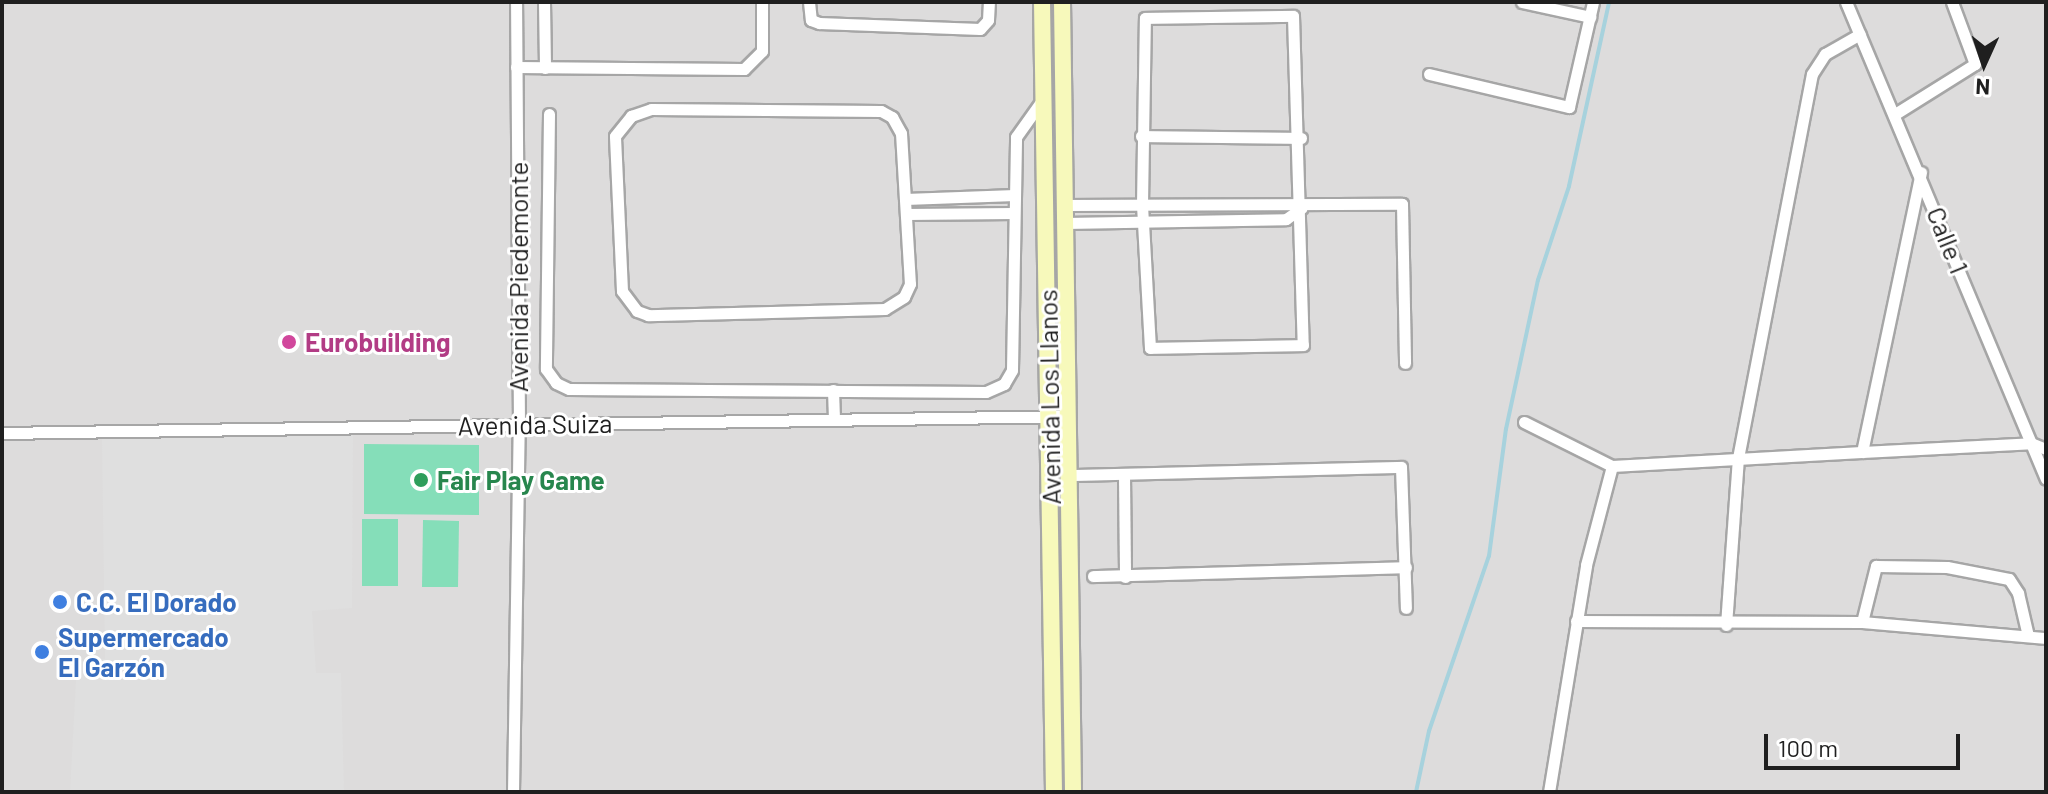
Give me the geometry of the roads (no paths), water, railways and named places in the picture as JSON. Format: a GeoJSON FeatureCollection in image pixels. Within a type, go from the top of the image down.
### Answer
{"type":"FeatureCollection","features":[{"type":"Feature","properties":{"kind":"street","name":"Avenida Piedemonte"},"geometry":{"type":"LineString","coordinates":[[513,792],[519,424],[516,2]]}},
{"type":"Feature","properties":{"kind":"street"},"geometry":{"type":"LineString","coordinates":[[544,2],[545,68]]}},
{"type":"Feature","properties":{"kind":"street"},"geometry":{"type":"LineString","coordinates":[[516,67],[744,69],[762,51],[762,2]]}},
{"type":"Feature","properties":{"kind":"street"},"geometry":{"type":"LineString","coordinates":[[809,2],[811,20],[819,23],[980,29],[988,20],[989,2]]}},
{"type":"Feature","properties":{"kind":"street","name":"Avenida Los Llanos"},"geometry":{"type":"LineString","coordinates":[[1042,2],[1054,792]]}},
{"type":"Feature","properties":{"kind":"street","name":"Avenida Los Llanos"},"geometry":{"type":"LineString","coordinates":[[1062,2],[1073,792]]}},
{"type":"Feature","properties":{"kind":"street"},"geometry":{"type":"LineString","coordinates":[[1522,2],[1590,17]]}},
{"type":"Feature","properties":{"kind":"street"},"geometry":{"type":"LineString","coordinates":[[1429,74],[1569,107],[1593,2]]}},
{"type":"Feature","properties":{"kind":"street","name":"Calle 1"},"geometry":{"type":"LineString","coordinates":[[1846,2],[1921,172],[2046,479]]}},
{"type":"Feature","properties":{"kind":"street"},"geometry":{"type":"LineString","coordinates":[[1895,114],[1975,64],[1952,2]]}},
{"type":"Feature","properties":{"kind":"street"},"geometry":{"type":"LineString","coordinates":[[1287,15],[1296,22],[1301,138],[1303,345],[1296,349],[1150,348],[1142,204],[1145,18],[1287,15]]}},
{"type":"Feature","properties":{"kind":"street"},"geometry":{"type":"LineString","coordinates":[[1726,625],[1738,458],[1765,338],[1812,74],[1825,54],[1860,34]]}},
{"type":"Feature","properties":{"kind":"street"},"geometry":{"type":"LineString","coordinates":[[549,114],[546,369],[556,383],[569,389],[986,392],[1004,384],[1012,370],[1016,137],[1044,99]]}},
{"type":"Feature","properties":{"kind":"street"},"geometry":{"type":"LineString","coordinates":[[651,109],[881,111],[896,121],[901,133],[905,199],[910,284],[904,297],[890,308],[648,315],[632,307],[622,291],[615,136],[631,116],[651,109]]}},
{"type":"Feature","properties":{"kind":"street"},"geometry":{"type":"LineString","coordinates":[[1141,136],[1301,138]]}},
{"type":"Feature","properties":{"kind":"street"},"geometry":{"type":"LineString","coordinates":[[1862,452],[1921,172]]}},
{"type":"Feature","properties":{"kind":"street"},"geometry":{"type":"LineString","coordinates":[[905,199],[1015,195]]}},
{"type":"Feature","properties":{"kind":"street"},"geometry":{"type":"LineString","coordinates":[[1064,205],[1286,202],[1302,208],[1402,204],[1405,363]]}},
{"type":"Feature","properties":{"kind":"street"},"geometry":{"type":"LineString","coordinates":[[1065,223],[1286,219],[1302,208]]}},
{"type":"Feature","properties":{"kind":"street"},"geometry":{"type":"LineString","coordinates":[[906,214],[1014,213]]}},
{"type":"Feature","properties":{"kind":"street"},"geometry":{"type":"LineString","coordinates":[[833,390],[834,419]]}},
{"type":"Feature","properties":{"kind":"street","name":"Avenida Suiza"},"geometry":{"type":"LineString","coordinates":[[2,433],[1067,416]]}},
{"type":"Feature","properties":{"kind":"street"},"geometry":{"type":"LineString","coordinates":[[1524,422],[1612,466],[2031,443],[2046,449]]}},
{"type":"Feature","properties":{"kind":"street"},"geometry":{"type":"LineString","coordinates":[[1549,792],[1576,621],[1612,466]]}},
{"type":"Feature","properties":{"kind":"street"},"geometry":{"type":"LineString","coordinates":[[1070,475],[1401,467],[1406,608]]}},
{"type":"Feature","properties":{"kind":"street"},"geometry":{"type":"LineString","coordinates":[[1124,476],[1125,577]]}},
{"type":"Feature","properties":{"kind":"street"},"geometry":{"type":"LineString","coordinates":[[1862,622],[1873,568],[1921,565],[2009,579],[2018,593],[2028,636]]}},
{"type":"Feature","properties":{"kind":"street"},"geometry":{"type":"LineString","coordinates":[[1093,576],[1406,567]]}},
{"type":"Feature","properties":{"kind":"street"},"geometry":{"type":"LineString","coordinates":[[1576,621],[1726,625],[1862,622],[2046,638]]}},
{"type":"Feature","properties":{"kind":"waterway"},"geometry":{"type":"LineString","coordinates":[[1416,792],[1429,731],[1489,556],[1506,429],[1538,280],[1569,186],[1609,2]]}},
{"type":"Feature","properties":{"kind":"place","name":"Eurobuilding"},"geometry":{"type":"Point","coordinates":[289,342]}},
{"type":"Feature","properties":{"kind":"place","name":"Fair Play Game"},"geometry":{"type":"Point","coordinates":[421,480]}},
{"type":"Feature","properties":{"kind":"place","name":"C.C. El Dorado"},"geometry":{"type":"Point","coordinates":[60,602]}},
{"type":"Feature","properties":{"kind":"place","name":"Supermercado El Garzón"},"geometry":{"type":"Point","coordinates":[42,652]}}]}
